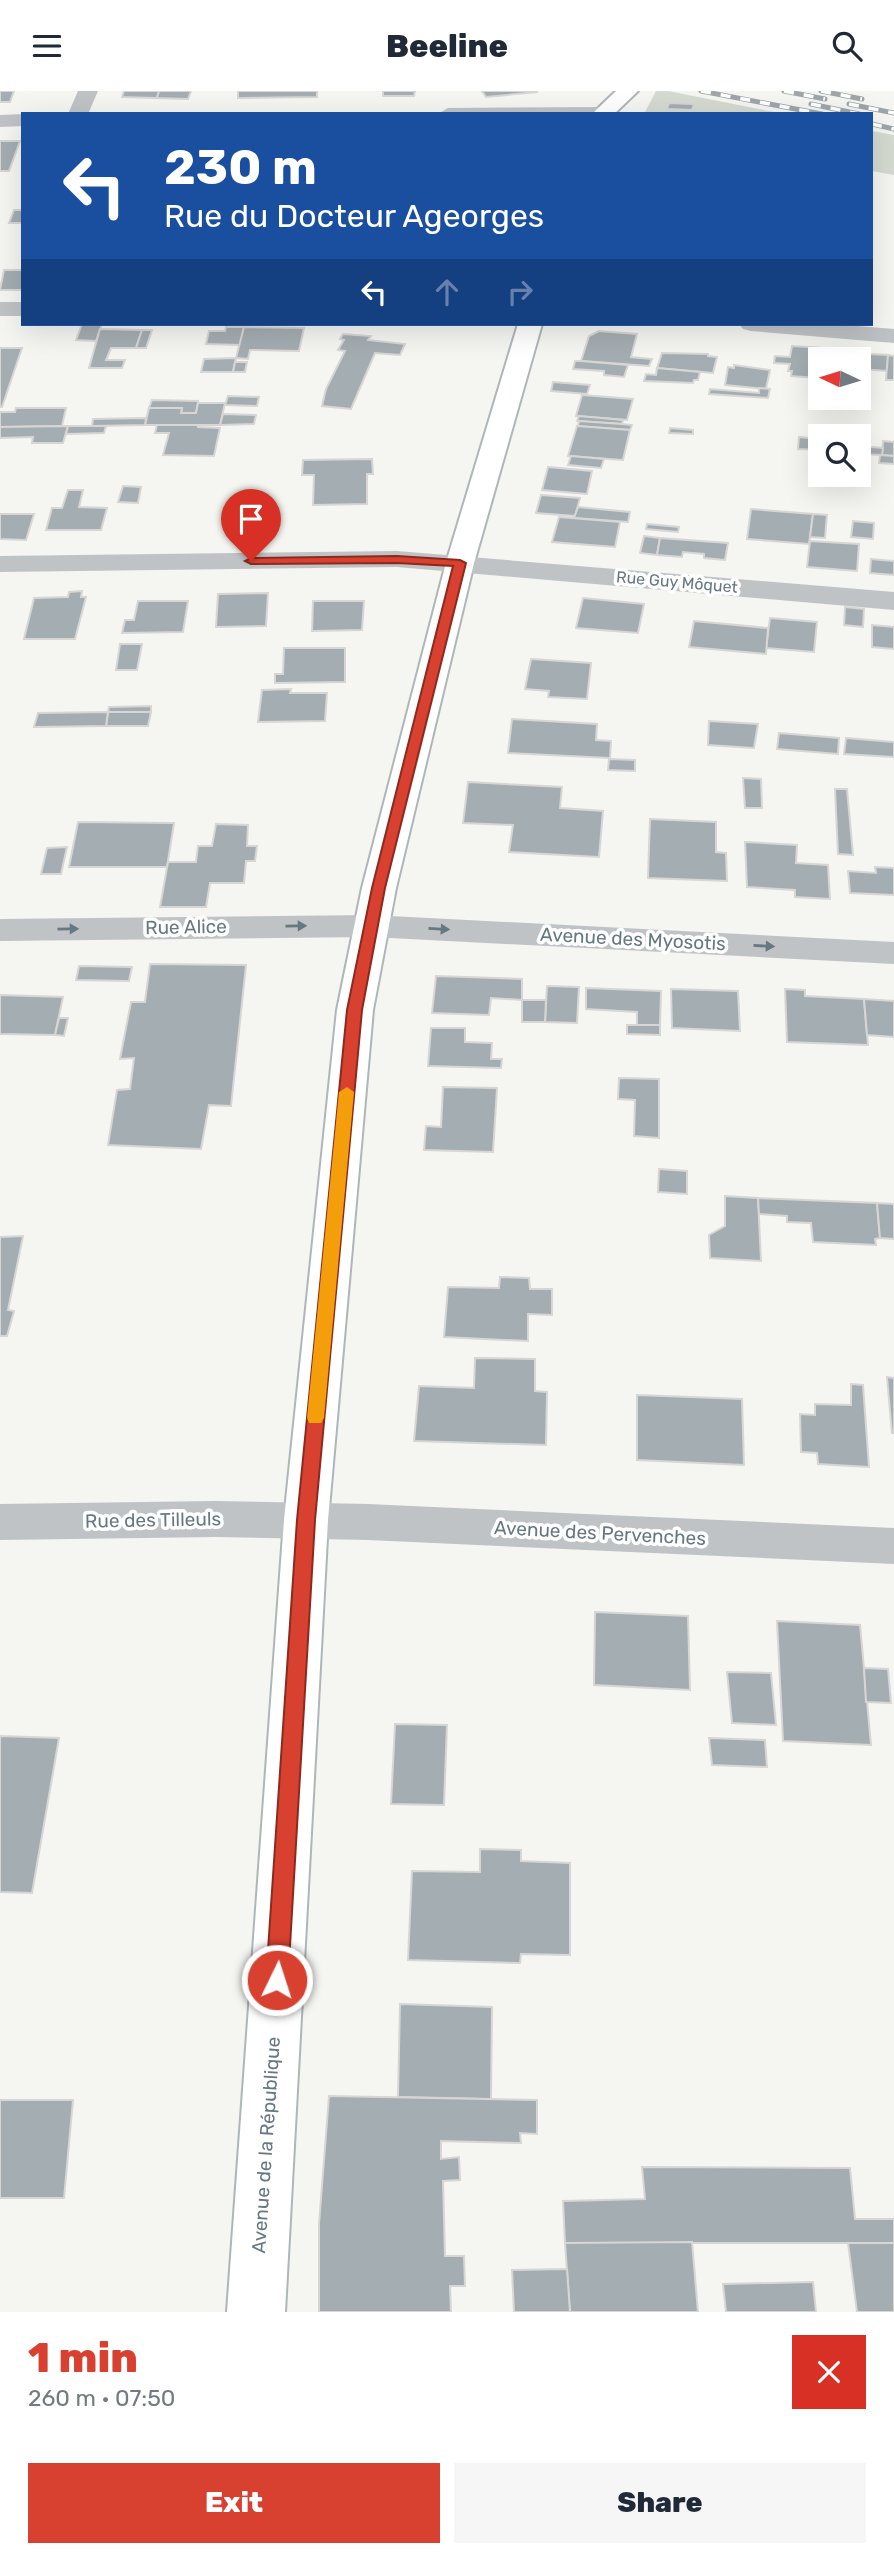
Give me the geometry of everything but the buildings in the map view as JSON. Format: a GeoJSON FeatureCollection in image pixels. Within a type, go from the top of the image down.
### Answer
{"type":"FeatureCollection","features":[{"type":"Feature","properties":{"kind":"main road"},"geometry":{"type":"LineString","coordinates":[[603,112],[628,91]]}},
{"type":"Feature","properties":{"kind":"main road","name":"Avenue de la République"},"geometry":{"type":"LineString","coordinates":[[256,2312],[306,1520],[355,1010],[371,926],[460,563],[529,326]]}},
{"type":"Feature","properties":{"kind":"street"},"geometry":{"type":"LineString","coordinates":[[79,112],[88,91]]}},
{"type":"Feature","properties":{"kind":"street"},"geometry":{"type":"LineString","coordinates":[[0,121],[21,120]]}},
{"type":"Feature","properties":{"kind":"street"},"geometry":{"type":"LineString","coordinates":[[0,309],[21,309]]}},
{"type":"Feature","properties":{"kind":"street"},"geometry":{"type":"LineString","coordinates":[[775,326],[894,336]]}},
{"type":"Feature","properties":{"kind":"street","name":"Rue Guy Môquet"},"geometry":{"type":"LineString","coordinates":[[0,564],[397,559],[894,601]]}},
{"type":"Feature","properties":{"kind":"street","name":"Rue Alice"},"geometry":{"type":"LineString","coordinates":[[0,930],[371,926]]}},
{"type":"Feature","properties":{"kind":"street","name":"Avenue des Myosotis"},"geometry":{"type":"LineString","coordinates":[[371,926],[894,953]]}},
{"type":"Feature","properties":{"kind":"street","name":"Rue des Tilleuls"},"geometry":{"type":"LineString","coordinates":[[0,1522],[306,1520]]}},
{"type":"Feature","properties":{"kind":"street","name":"Avenue des Pervenches"},"geometry":{"type":"LineString","coordinates":[[306,1520],[894,1546]]}},
{"type":"Feature","properties":{"kind":"shaded area"},"geometry":{"type":"Polygon","coordinates":[[[656,91],[668,91],[774,112],[645,112],[656,91]]]}},
{"type":"Feature","properties":{"kind":"shaded area"},"geometry":{"type":"Polygon","coordinates":[[[873,131],[894,135],[894,175],[873,171],[873,131]]]}},
{"type":"Feature","properties":{"kind":"railway"},"geometry":{"type":"LineString","coordinates":[[701,91],[811,112]]}},
{"type":"Feature","properties":{"kind":"railway"},"geometry":{"type":"LineString","coordinates":[[784,91],[825,99]]}},
{"type":"Feature","properties":{"kind":"railway"},"geometry":{"type":"LineString","coordinates":[[821,91],[862,99]]}},
{"type":"Feature","properties":{"kind":"railway"},"geometry":{"type":"LineString","coordinates":[[811,104],[849,112]]}},
{"type":"Feature","properties":{"kind":"railway"},"geometry":{"type":"LineString","coordinates":[[849,104],[894,113]]}},
{"type":"Feature","properties":{"kind":"railway"},"geometry":{"type":"LineString","coordinates":[[873,124],[894,129]]}},
{"type":"Feature","properties":{"kind":"slow traffic"},"geometry":{"type":"LineString","coordinates":[[315,1418],[347,1092]]}},
{"type":"Feature","properties":{"kind":"route"},"geometry":{"type":"LineString","coordinates":[[251,561],[397,559],[460,563],[379,888],[355,1010],[306,1520],[277,1980]]}}]}
